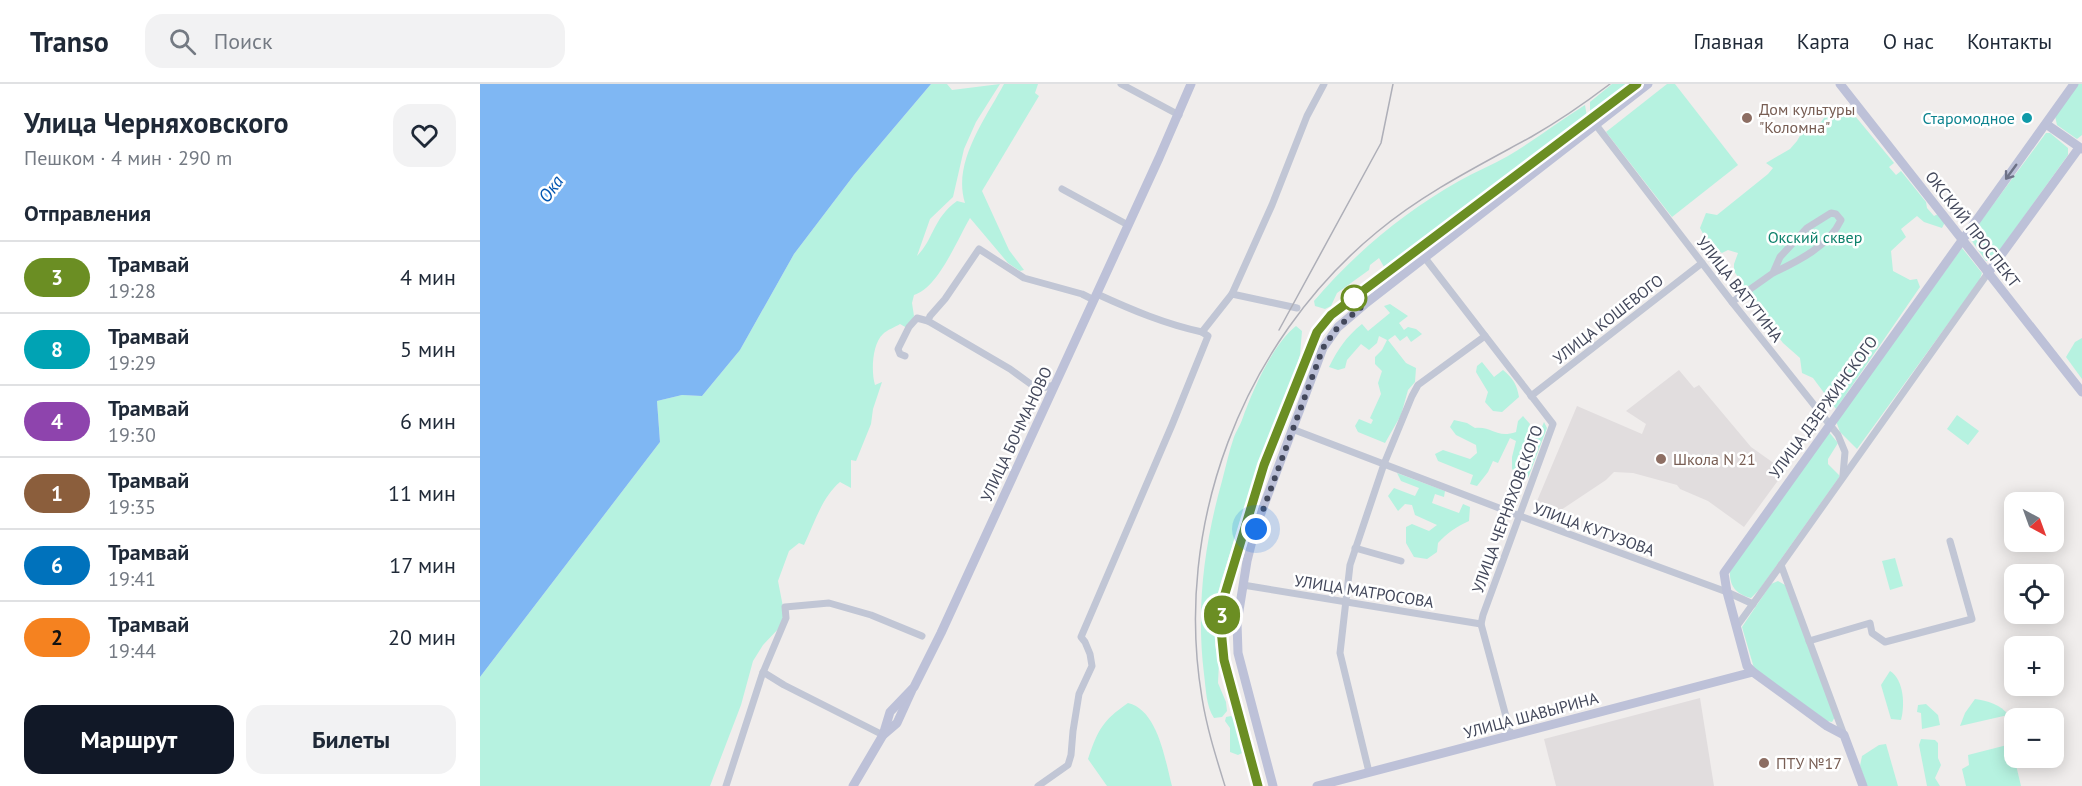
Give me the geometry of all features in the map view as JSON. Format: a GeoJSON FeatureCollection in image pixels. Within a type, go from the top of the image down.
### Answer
{"type":"FeatureCollection","features":[{"type":"Feature","properties":{"kind":"street"},"geometry":{"type":"LineString","coordinates":[[1121,84],[1179,115]]}},
{"type":"Feature","properties":{"kind":"street","name":"УЛИЦА БОЧМАНОВО"},"geometry":{"type":"LineString","coordinates":[[883,735],[897,723],[979,552],[1179,115],[1191,84]]}},
{"type":"Feature","properties":{"kind":"street"},"geometry":{"type":"LineString","coordinates":[[1202,332],[1232,294],[1272,205],[1307,116],[1324,84]]}},
{"type":"Feature","properties":{"kind":"street"},"geometry":{"type":"LineString","coordinates":[[1273,786],[1238,653],[1237,623],[1256,529],[1323,348],[1338,327],[1648,84]]}},
{"type":"Feature","properties":{"kind":"street","name":"ОКСКИЙ ПРОСПЕКТ"},"geometry":{"type":"LineString","coordinates":[[1840,84],[2082,392]]}},
{"type":"Feature","properties":{"kind":"street","name":"УЛИЦА ДЗЕРЖИНСКОГО"},"geometry":{"type":"LineString","coordinates":[[1753,672],[1747,666],[1724,573],[2074,84]]}},
{"type":"Feature","properties":{"kind":"street"},"geometry":{"type":"LineString","coordinates":[[1737,626],[1988,273],[2069,161],[2081,149],[2046,124]]}},
{"type":"Feature","properties":{"kind":"street","name":"УЛИЦА ВАТУТИНА"},"geometry":{"type":"LineString","coordinates":[[1596,125],[1838,435],[1845,452],[1843,477]]}},
{"type":"Feature","properties":{"kind":"street"},"geometry":{"type":"LineString","coordinates":[[1062,189],[1128,225]]}},
{"type":"Feature","properties":{"kind":"street"},"geometry":{"type":"LineString","coordinates":[[1732,302],[1773,273],[1803,258],[1827,238],[1838,227],[1841,220],[1836,214],[1825,215],[1807,228],[1780,257],[1773,273]]}},
{"type":"Feature","properties":{"kind":"street"},"geometry":{"type":"LineString","coordinates":[[928,321],[979,249],[1024,278],[1096,297],[1175,326],[1202,332],[1208,336],[1081,637],[1090,654],[1092,666],[1079,694],[1072,731],[1071,760],[1068,765],[1038,786]]}},
{"type":"Feature","properties":{"kind":"street","name":"УЛИЦА ЧЕРНЯХОВСКОГО"},"geometry":{"type":"LineString","coordinates":[[1425,258],[1553,424],[1481,624]]}},
{"type":"Feature","properties":{"kind":"street","name":"УЛИЦА КОШЕВОГО"},"geometry":{"type":"LineString","coordinates":[[1531,396],[1702,263]]}},
{"type":"Feature","properties":{"kind":"street"},"geometry":{"type":"LineString","coordinates":[[1232,294],[1297,308]]}},
{"type":"Feature","properties":{"kind":"street"},"geometry":{"type":"LineString","coordinates":[[905,356],[898,350],[909,327],[918,318],[928,321],[1010,369],[1032,385],[1042,388],[1055,385]]}},
{"type":"Feature","properties":{"kind":"street"},"geometry":{"type":"LineString","coordinates":[[1369,772],[1340,653],[1350,565],[1384,464],[1418,385],[1485,336]]}},
{"type":"Feature","properties":{"kind":"street","name":"УЛИЦА КУТУЗОВА"},"geometry":{"type":"LineString","coordinates":[[1292,429],[1727,592],[1753,604]]}},
{"type":"Feature","properties":{"kind":"street"},"geometry":{"type":"LineString","coordinates":[[1809,641],[1870,623],[1872,633],[1885,642],[1972,619],[1950,541]]}},
{"type":"Feature","properties":{"kind":"street"},"geometry":{"type":"LineString","coordinates":[[1355,548],[1401,561]]}},
{"type":"Feature","properties":{"kind":"street"},"geometry":{"type":"LineString","coordinates":[[1781,565],[1863,786]]}},
{"type":"Feature","properties":{"kind":"street","name":"УЛИЦА МАТРОСОВА"},"geometry":{"type":"LineString","coordinates":[[1243,585],[1481,624]]}},
{"type":"Feature","properties":{"kind":"street"},"geometry":{"type":"LineString","coordinates":[[726,786],[763,672],[786,618],[785,607],[829,603],[871,615],[922,636]]}},
{"type":"Feature","properties":{"kind":"street"},"geometry":{"type":"LineString","coordinates":[[1481,624],[1511,735]]}},
{"type":"Feature","properties":{"kind":"street"},"geometry":{"type":"LineString","coordinates":[[763,672],[883,735],[853,786]]}},
{"type":"Feature","properties":{"kind":"street"},"geometry":{"type":"LineString","coordinates":[[1753,672],[1827,726],[1844,735]]}},
{"type":"Feature","properties":{"kind":"street","name":"УЛИЦА ШАВЫРИНА"},"geometry":{"type":"LineString","coordinates":[[1317,786],[1753,672]]}},
{"type":"Feature","properties":{"kind":"shaded area","name":"Школа N 21"},"geometry":{"type":"Polygon","coordinates":[[[1679,370],[1694,388],[1699,385],[1751,447],[1785,471],[1744,527],[1708,501],[1680,489],[1677,485],[1633,473],[1614,472],[1606,480],[1561,510],[1537,501],[1577,406],[1642,434],[1646,424],[1626,411],[1679,370]]]}},
{"type":"Feature","properties":{"kind":"shaded area"},"geometry":{"type":"Polygon","coordinates":[[[1700,698],[1714,786],[1556,786],[1544,739],[1700,698]]]}},
{"type":"Feature","properties":{"kind":"green space"},"geometry":{"type":"Polygon","coordinates":[[[931,84],[947,84],[952,90],[1000,84],[976,122],[964,149],[953,197],[930,219],[917,256],[943,214],[957,201],[965,203],[962,188],[967,156],[980,126],[1004,84],[1038,84],[1035,93],[1039,96],[982,191],[1009,250],[1024,270],[1020,271],[1008,263],[970,218],[939,273],[923,291],[914,295],[912,303],[914,316],[907,328],[900,324],[879,339],[873,358],[873,373],[875,385],[882,382],[873,409],[871,424],[856,461],[851,460],[851,488],[840,482],[834,488],[819,511],[804,545],[799,543],[789,551],[778,581],[784,612],[781,626],[763,645],[753,661],[741,705],[710,786],[480,786],[480,677],[660,442],[657,401],[682,395],[702,396],[740,350],[794,254],[854,175],[931,84]]]}},
{"type":"Feature","properties":{"kind":"green space"},"geometry":{"type":"Polygon","coordinates":[[[1612,84],[1634,84],[1590,117],[1590,102],[1612,84]]]}},
{"type":"Feature","properties":{"kind":"green space"},"geometry":{"type":"Polygon","coordinates":[[[1667,84],[1675,84],[1738,165],[1672,217],[1606,132],[1667,84]]]}},
{"type":"Feature","properties":{"kind":"green space"},"geometry":{"type":"Polygon","coordinates":[[[2078,84],[2082,84],[2082,135],[2077,139],[2057,125],[2055,116],[2078,84]]]}},
{"type":"Feature","properties":{"kind":"green space"},"geometry":{"type":"Polygon","coordinates":[[[1585,105],[1587,117],[1560,136],[1538,156],[1521,165],[1389,265],[1384,267],[1379,258],[1370,265],[1369,270],[1337,293],[1331,306],[1325,309],[1315,306],[1314,301],[1346,266],[1400,220],[1459,181],[1518,150],[1585,105]]]}},
{"type":"Feature","properties":{"kind":"green space","name":"Окский сквер"},"geometry":{"type":"Polygon","coordinates":[[[1846,105],[1894,163],[1889,167],[1896,175],[1901,171],[1926,202],[1927,208],[1934,216],[1938,214],[1945,222],[1942,228],[1924,222],[1917,216],[1901,229],[1906,237],[1891,251],[1893,271],[1910,280],[1917,279],[1920,287],[1836,409],[1813,378],[1802,373],[1800,358],[1783,343],[1734,271],[1738,253],[1728,250],[1722,253],[1708,243],[1700,228],[1706,213],[1717,215],[1768,174],[1773,168],[1766,163],[1790,149],[1802,132],[1821,122],[1829,111],[1841,109],[1846,105]]]}},
{"type":"Feature","properties":{"kind":"green space"},"geometry":{"type":"Polygon","coordinates":[[[2046,133],[2050,133],[2068,148],[2068,155],[1992,261],[1986,261],[1969,237],[2046,133]]]}},
{"type":"Feature","properties":{"kind":"green space"},"geometry":{"type":"Polygon","coordinates":[[[1962,248],[1982,273],[1979,281],[1857,449],[1840,432],[1836,421],[1962,248]]]}},
{"type":"Feature","properties":{"kind":"green space"},"geometry":{"type":"Polygon","coordinates":[[[1390,304],[1408,316],[1399,323],[1404,330],[1408,327],[1422,334],[1411,342],[1407,336],[1400,341],[1395,335],[1388,340],[1406,363],[1416,368],[1415,382],[1408,390],[1401,415],[1385,443],[1358,432],[1355,426],[1359,419],[1371,424],[1373,420],[1370,418],[1381,394],[1378,383],[1382,371],[1375,364],[1375,357],[1387,340],[1379,336],[1377,343],[1369,350],[1361,344],[1347,360],[1345,368],[1338,370],[1329,367],[1351,334],[1362,324],[1368,331],[1390,313],[1384,306],[1390,304]]]}},
{"type":"Feature","properties":{"kind":"green space"},"geometry":{"type":"Polygon","coordinates":[[[1296,326],[1302,331],[1300,355],[1293,379],[1252,484],[1220,585],[1215,645],[1219,662],[1218,683],[1226,702],[1227,711],[1222,717],[1214,718],[1209,708],[1206,691],[1201,625],[1203,577],[1210,529],[1235,435],[1251,396],[1271,357],[1287,334],[1296,326]]]}},
{"type":"Feature","properties":{"kind":"green space"},"geometry":{"type":"Polygon","coordinates":[[[2082,338],[2082,379],[2066,357],[2075,342],[2082,338]]]}},
{"type":"Feature","properties":{"kind":"green space"},"geometry":{"type":"Polygon","coordinates":[[[1482,362],[1494,377],[1503,370],[1516,385],[1519,397],[1502,412],[1493,411],[1485,402],[1488,392],[1476,372],[1477,366],[1482,362]]]}},
{"type":"Feature","properties":{"kind":"green space"},"geometry":{"type":"Polygon","coordinates":[[[1957,415],[1979,431],[1968,445],[1947,429],[1957,415]]]}},
{"type":"Feature","properties":{"kind":"green space"},"geometry":{"type":"Polygon","coordinates":[[[1523,416],[1530,424],[1528,433],[1538,437],[1544,422],[1547,428],[1528,478],[1525,476],[1535,449],[1526,446],[1516,473],[1512,469],[1512,457],[1516,441],[1510,438],[1498,463],[1493,461],[1477,486],[1470,484],[1473,475],[1438,461],[1435,454],[1443,450],[1470,459],[1477,453],[1476,445],[1456,435],[1450,427],[1454,420],[1467,423],[1475,428],[1509,434],[1516,432],[1518,421],[1523,416]]]}},
{"type":"Feature","properties":{"kind":"green space"},"geometry":{"type":"Polygon","coordinates":[[[1828,431],[1838,443],[1828,459],[1828,464],[1840,476],[1759,590],[1751,598],[1740,594],[1730,579],[1730,568],[1828,431]]]}},
{"type":"Feature","properties":{"kind":"green space"},"geometry":{"type":"Polygon","coordinates":[[[1397,473],[1445,491],[1444,497],[1435,494],[1432,503],[1459,513],[1463,504],[1470,507],[1469,521],[1445,536],[1438,543],[1437,552],[1427,559],[1414,557],[1406,543],[1406,527],[1412,524],[1429,531],[1437,525],[1415,515],[1412,505],[1405,504],[1398,511],[1388,496],[1394,488],[1415,496],[1419,488],[1401,481],[1397,473]]]}},
{"type":"Feature","properties":{"kind":"green space"},"geometry":{"type":"Polygon","coordinates":[[[1895,558],[1903,586],[1890,590],[1882,561],[1895,558]]]}},
{"type":"Feature","properties":{"kind":"green space"},"geometry":{"type":"Polygon","coordinates":[[[1778,581],[1785,585],[1835,717],[1832,722],[1827,721],[1754,668],[1742,627],[1771,584],[1778,581]]]}},
{"type":"Feature","properties":{"kind":"green space"},"geometry":{"type":"Polygon","coordinates":[[[1890,671],[1895,675],[1901,687],[1903,707],[1901,720],[1891,719],[1881,685],[1890,671]]]}},
{"type":"Feature","properties":{"kind":"green space"},"geometry":{"type":"Polygon","coordinates":[[[1975,699],[1998,706],[2004,710],[2004,716],[1960,726],[1965,713],[1975,699]]]}},
{"type":"Feature","properties":{"kind":"green space"},"geometry":{"type":"Polygon","coordinates":[[[1128,703],[1147,715],[1153,725],[1159,737],[1172,786],[1107,786],[1088,759],[1102,727],[1112,715],[1128,703]]]}},
{"type":"Feature","properties":{"kind":"green space"},"geometry":{"type":"Polygon","coordinates":[[[1926,704],[1938,715],[1940,725],[1922,729],[1921,713],[1917,712],[1918,705],[1926,704]]]}},
{"type":"Feature","properties":{"kind":"green space"},"geometry":{"type":"Polygon","coordinates":[[[1231,716],[1239,727],[1244,742],[1244,752],[1238,755],[1230,752],[1230,728],[1225,721],[1226,717],[1231,716]]]}},
{"type":"Feature","properties":{"kind":"green space"},"geometry":{"type":"Polygon","coordinates":[[[1921,739],[1935,740],[1938,743],[1938,758],[1941,765],[1935,778],[1940,786],[1927,786],[1919,745],[1921,739]]]}},
{"type":"Feature","properties":{"kind":"green space"},"geometry":{"type":"Polygon","coordinates":[[[1886,744],[1898,786],[1867,786],[1860,766],[1862,756],[1879,745],[1886,744]]]}},
{"type":"Feature","properties":{"kind":"green space"},"geometry":{"type":"Polygon","coordinates":[[[2004,746],[2004,768],[2017,768],[2021,786],[1966,786],[1962,769],[1969,765],[1968,755],[2004,746]]]}},
{"type":"Feature","properties":{"kind":"water","name":"Ока"},"geometry":{"type":"Polygon","coordinates":[[[480,84],[931,84],[854,175],[794,254],[740,350],[702,396],[682,395],[657,401],[660,442],[480,677],[480,84]]]}},
{"type":"Feature","properties":{"kind":"tram line","name":"3"},"geometry":{"type":"LineString","coordinates":[[1258,786],[1224,660],[1221,629],[1224,597],[1264,465],[1307,352],[1317,332],[1331,315],[1385,273],[1637,84]]}},
{"type":"Feature","properties":{"kind":"tram line"},"geometry":{"type":"LineString","coordinates":[[1261,786],[1227,666],[1224,627],[1226,600],[1236,561],[1308,359],[1334,317],[1641,84]]}},
{"type":"Feature","properties":{"kind":"railway"},"geometry":{"type":"LineString","coordinates":[[1279,330],[1381,143],[1393,84]]}},
{"type":"Feature","properties":{"kind":"railway"},"geometry":{"type":"LineString","coordinates":[[1225,786],[1209,732],[1202,698],[1196,633],[1198,568],[1209,504],[1228,442],[1255,383],[1289,327],[1330,277],[1377,232],[1432,192],[1541,131],[1610,84]]}},
{"type":"Feature","properties":{"kind":"place","name":"Дом культуры \"Коломна\""},"geometry":{"type":"Point","coordinates":[1747,118]}},
{"type":"Feature","properties":{"kind":"place","name":"Старомодное"},"geometry":{"type":"Point","coordinates":[2027,118]}},
{"type":"Feature","properties":{"kind":"place","name":"Школа N 21"},"geometry":{"type":"Point","coordinates":[1661,459]}},
{"type":"Feature","properties":{"kind":"place","name":"ПТУ №17"},"geometry":{"type":"Point","coordinates":[1764,763]}},
{"type":"Feature","properties":{"kind":"route"},"geometry":{"type":"LineString","coordinates":[[1256,529],[1323,348],[1338,327],[1365,304],[1354,298]]}}]}
